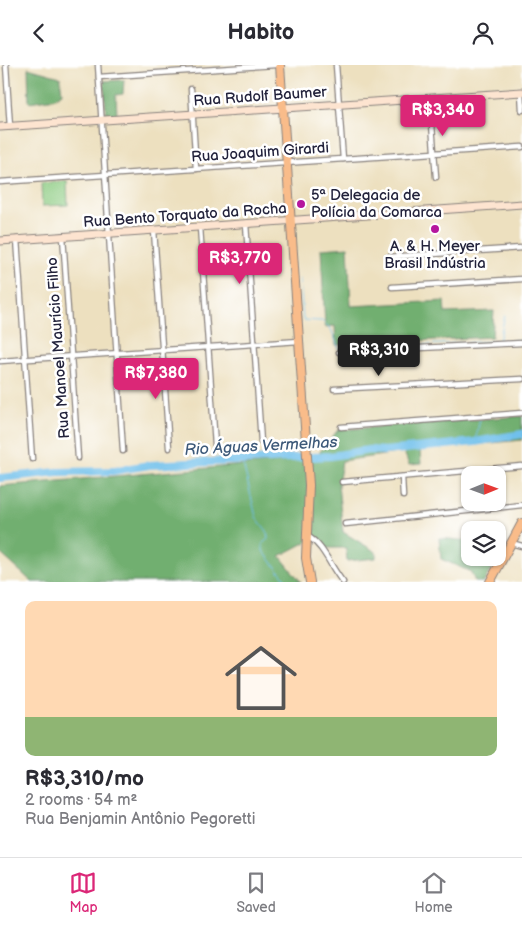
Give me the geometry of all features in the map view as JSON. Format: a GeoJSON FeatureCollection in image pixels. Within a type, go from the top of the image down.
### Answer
{"type":"FeatureCollection","features":[{"type":"Feature","properties":{"kind":"main road"},"geometry":{"type":"LineString","coordinates":[[280,65],[308,462],[310,498],[307,565],[310,582]]}},
{"type":"Feature","properties":{"kind":"main road"},"geometry":{"type":"LineString","coordinates":[[490,582],[522,523]]}},
{"type":"Feature","properties":{"kind":"street"},"geometry":{"type":"LineString","coordinates":[[6,65],[10,127]]}},
{"type":"Feature","properties":{"kind":"street"},"geometry":{"type":"LineString","coordinates":[[98,65],[123,451]]}},
{"type":"Feature","properties":{"kind":"street"},"geometry":{"type":"LineString","coordinates":[[99,77],[275,65]]}},
{"type":"Feature","properties":{"kind":"street"},"geometry":{"type":"LineString","coordinates":[[336,65],[343,159]]}},
{"type":"Feature","properties":{"kind":"street"},"geometry":{"type":"LineString","coordinates":[[191,89],[196,169]]}},
{"type":"Feature","properties":{"kind":"street"},"geometry":{"type":"LineString","coordinates":[[521,92],[522,110]]}},
{"type":"Feature","properties":{"kind":"street","name":"Rua Rudolf Baumer"},"geometry":{"type":"LineString","coordinates":[[0,127],[521,92]]}},
{"type":"Feature","properties":{"kind":"street"},"geometry":{"type":"LineString","coordinates":[[430,98],[436,177]]}},
{"type":"Feature","properties":{"kind":"street","name":"Rua Joaquim Girardi"},"geometry":{"type":"LineString","coordinates":[[0,182],[522,147]]}},
{"type":"Feature","properties":{"kind":"street","name":"Rua Bento Torquato da Rocha"},"geometry":{"type":"LineString","coordinates":[[0,241],[522,204]]}},
{"type":"Feature","properties":{"kind":"street"},"geometry":{"type":"LineString","coordinates":[[246,224],[261,442]]}},
{"type":"Feature","properties":{"kind":"street"},"geometry":{"type":"LineString","coordinates":[[200,227],[215,445]]}},
{"type":"Feature","properties":{"kind":"street"},"geometry":{"type":"LineString","coordinates":[[154,230],[169,448]]}},
{"type":"Feature","properties":{"kind":"street","name":"Rua Manoel Maurício Filho"},"geometry":{"type":"LineString","coordinates":[[62,236],[78,458]]}},
{"type":"Feature","properties":{"kind":"street"},"geometry":{"type":"LineString","coordinates":[[17,239],[32,459]]}},
{"type":"Feature","properties":{"kind":"street"},"geometry":{"type":"LineString","coordinates":[[388,257],[522,248]]}},
{"type":"Feature","properties":{"kind":"street"},"geometry":{"type":"LineString","coordinates":[[392,287],[522,279]]}},
{"type":"Feature","properties":{"kind":"street"},"geometry":{"type":"LineString","coordinates":[[0,361],[299,341]]}},
{"type":"Feature","properties":{"kind":"street"},"geometry":{"type":"LineString","coordinates":[[339,352],[522,343]]}},
{"type":"Feature","properties":{"kind":"street"},"geometry":{"type":"LineString","coordinates":[[334,389],[522,379]]}},
{"type":"Feature","properties":{"kind":"street"},"geometry":{"type":"LineString","coordinates":[[341,427],[522,413]]}},
{"type":"Feature","properties":{"kind":"street"},"geometry":{"type":"LineString","coordinates":[[342,482],[522,466]]}},
{"type":"Feature","properties":{"kind":"street"},"geometry":{"type":"LineString","coordinates":[[402,477],[403,496]]}},
{"type":"Feature","properties":{"kind":"street"},"geometry":{"type":"LineString","coordinates":[[345,524],[522,505]]}},
{"type":"Feature","properties":{"kind":"street"},"geometry":{"type":"LineString","coordinates":[[308,536],[318,543],[331,567],[343,582]]}},
{"type":"Feature","properties":{"kind":"street"},"geometry":{"type":"LineString","coordinates":[[511,543],[522,545]]}},
{"type":"Feature","properties":{"kind":"green space"},"geometry":{"type":"Polygon","coordinates":[[[28,68],[60,77],[62,93],[55,98],[29,102],[28,68]]]}},
{"type":"Feature","properties":{"kind":"green space"},"geometry":{"type":"Polygon","coordinates":[[[124,80],[123,94],[116,95],[117,116],[106,116],[104,81],[124,80]]]}},
{"type":"Feature","properties":{"kind":"green space"},"geometry":{"type":"Polygon","coordinates":[[[67,181],[68,205],[42,206],[41,183],[67,181]]]}},
{"type":"Feature","properties":{"kind":"green space"},"geometry":{"type":"Polygon","coordinates":[[[348,247],[351,306],[444,301],[445,313],[494,311],[492,337],[336,345],[335,326],[325,327],[321,249],[348,247]]]}},
{"type":"Feature","properties":{"kind":"green space"},"geometry":{"type":"Polygon","coordinates":[[[522,416],[522,440],[420,450],[421,464],[409,465],[404,452],[342,461],[338,485],[343,532],[376,552],[376,558],[347,561],[346,548],[324,548],[316,537],[280,556],[301,582],[32,582],[0,553],[0,486],[314,459],[338,430],[522,416]]]}},
{"type":"Feature","properties":{"kind":"green space"},"geometry":{"type":"Polygon","coordinates":[[[439,538],[461,540],[461,566],[493,566],[484,582],[475,582],[471,572],[441,559],[439,538]]]}},
{"type":"Feature","properties":{"kind":"waterway"},"geometry":{"type":"LineString","coordinates":[[300,279],[303,320],[322,321],[331,329],[339,349],[522,340]]}},
{"type":"Feature","properties":{"kind":"waterway"},"geometry":{"type":"LineString","coordinates":[[499,341],[505,316]]}},
{"type":"Feature","properties":{"kind":"waterway"},"geometry":{"type":"LineString","coordinates":[[475,442],[480,419]]}},
{"type":"Feature","properties":{"kind":"waterway","name":"Rio Águas Vermelhas"},"geometry":{"type":"LineString","coordinates":[[0,478],[57,472],[112,471],[149,465],[331,456],[369,450],[385,451],[475,442],[522,434]]}},
{"type":"Feature","properties":{"kind":"waterway"},"geometry":{"type":"LineString","coordinates":[[240,459],[243,463],[256,517],[267,531],[268,539],[263,543],[263,551],[288,582]]}},
{"type":"Feature","properties":{"kind":"place","name":"5ª Delegacia de Polícia da Comarca"},"geometry":{"type":"Point","coordinates":[301,204]}},
{"type":"Feature","properties":{"kind":"place","name":"A. & H. Meyer Brasil Indústria"},"geometry":{"type":"Point","coordinates":[435,229]}}]}
